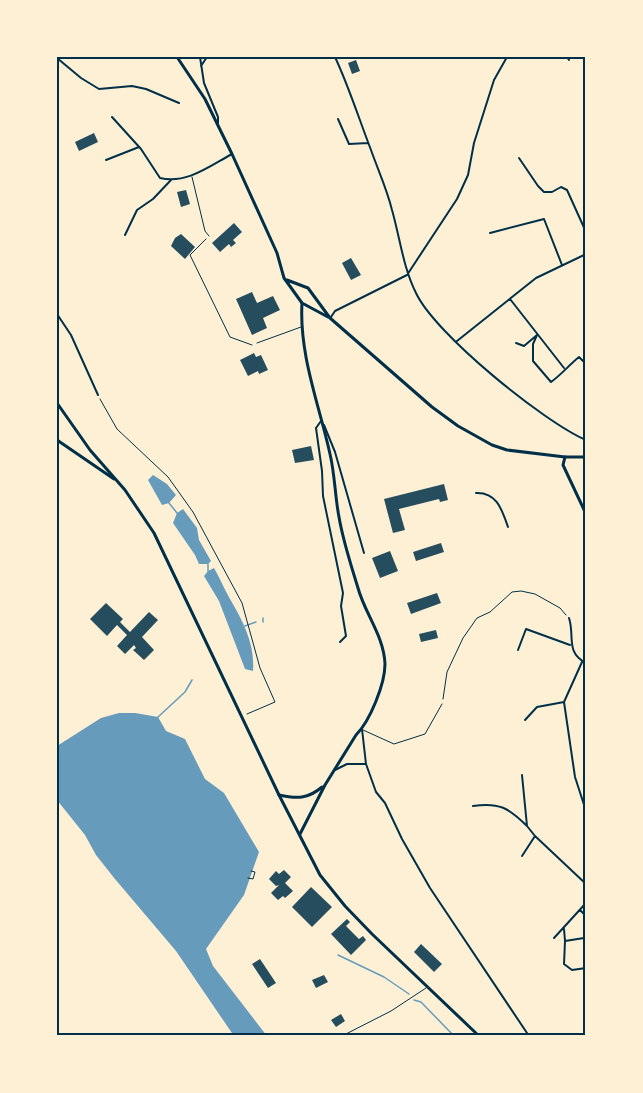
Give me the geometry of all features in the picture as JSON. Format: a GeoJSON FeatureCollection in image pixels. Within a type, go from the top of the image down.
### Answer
{"type":"FeatureCollection","features":[{"type":"Feature","properties":{"kind":"main road"},"geometry":{"type":"LineString","coordinates":[[177,57],[205,99],[278,253],[284,278],[302,303],[330,318]]}},
{"type":"Feature","properties":{"kind":"main road"},"geometry":{"type":"LineString","coordinates":[[287,280],[308,288],[330,318],[432,407],[458,426],[492,445],[507,450],[565,457],[586,457]]}},
{"type":"Feature","properties":{"kind":"main road"},"geometry":{"type":"LineString","coordinates":[[300,834],[325,785],[362,729],[379,693],[385,665],[381,641],[359,592],[339,520],[331,456],[311,381],[301,327],[302,303]]}},
{"type":"Feature","properties":{"kind":"main road"},"geometry":{"type":"LineString","coordinates":[[57,404],[90,450],[145,516],[279,795],[328,886],[379,940],[478,1036]]}},
{"type":"Feature","properties":{"kind":"main road"},"geometry":{"type":"LineString","coordinates":[[57,440],[120,484]]}},
{"type":"Feature","properties":{"kind":"main road"},"geometry":{"type":"LineString","coordinates":[[565,457],[563,465],[586,514]]}},
{"type":"Feature","properties":{"kind":"main road"},"geometry":{"type":"LineString","coordinates":[[279,795],[298,799],[314,794],[325,785]]}},
{"type":"Feature","properties":{"kind":"street"},"geometry":{"type":"LineString","coordinates":[[200,57],[204,83],[218,117],[217,125]]}},
{"type":"Feature","properties":{"kind":"street"},"geometry":{"type":"LineString","coordinates":[[335,57],[346,80],[393,212],[407,275],[417,296],[430,315],[499,381],[568,431],[586,440]]}},
{"type":"Feature","properties":{"kind":"street"},"geometry":{"type":"LineString","coordinates":[[330,318],[335,311],[407,275],[457,199],[468,175],[474,143],[490,91],[507,57]]}},
{"type":"Feature","properties":{"kind":"street"},"geometry":{"type":"LineString","coordinates":[[57,58],[81,78],[99,89],[132,86],[146,89],[179,103]]}},
{"type":"Feature","properties":{"kind":"street"},"geometry":{"type":"LineString","coordinates":[[201,66],[206,58]]}},
{"type":"Feature","properties":{"kind":"street"},"geometry":{"type":"LineString","coordinates":[[112,117],[139,147],[160,178],[171,180],[192,177],[231,154]]}},
{"type":"Feature","properties":{"kind":"street"},"geometry":{"type":"LineString","coordinates":[[338,119],[349,144],[368,143]]}},
{"type":"Feature","properties":{"kind":"street"},"geometry":{"type":"LineString","coordinates":[[106,160],[139,147]]}},
{"type":"Feature","properties":{"kind":"street"},"geometry":{"type":"LineString","coordinates":[[519,158],[544,192],[552,192],[561,187],[567,190],[586,232]]}},
{"type":"Feature","properties":{"kind":"street"},"geometry":{"type":"LineString","coordinates":[[125,235],[137,210],[153,200],[171,180]]}},
{"type":"Feature","properties":{"kind":"street"},"geometry":{"type":"LineString","coordinates":[[490,233],[544,219],[562,265]]}},
{"type":"Feature","properties":{"kind":"street"},"geometry":{"type":"LineString","coordinates":[[457,341],[536,278],[586,254]]}},
{"type":"Feature","properties":{"kind":"street"},"geometry":{"type":"LineString","coordinates":[[510,299],[564,368]]}},
{"type":"Feature","properties":{"kind":"street"},"geometry":{"type":"LineString","coordinates":[[57,314],[71,335],[98,395]]}},
{"type":"Feature","properties":{"kind":"street"},"geometry":{"type":"LineString","coordinates":[[516,343],[524,346],[537,335]]}},
{"type":"Feature","properties":{"kind":"street"},"geometry":{"type":"LineString","coordinates":[[537,335],[533,344],[533,361],[551,382],[579,357],[586,364]]}},
{"type":"Feature","properties":{"kind":"street"},"geometry":{"type":"LineString","coordinates":[[340,642],[346,636],[341,606],[343,593],[323,496],[316,428],[321,420],[335,452],[364,553]]}},
{"type":"Feature","properties":{"kind":"street"},"geometry":{"type":"LineString","coordinates":[[476,494],[485,493],[496,499],[508,527]]}},
{"type":"Feature","properties":{"kind":"street"},"geometry":{"type":"LineString","coordinates":[[568,618],[570,645],[573,652],[584,662],[564,702],[575,777],[586,811]]}},
{"type":"Feature","properties":{"kind":"street"},"geometry":{"type":"LineString","coordinates":[[518,650],[526,629],[570,645]]}},
{"type":"Feature","properties":{"kind":"street"},"geometry":{"type":"LineString","coordinates":[[525,720],[537,707],[564,702]]}},
{"type":"Feature","properties":{"kind":"street"},"geometry":{"type":"LineString","coordinates":[[362,729],[366,764],[373,788],[385,803],[429,888],[529,1036]]}},
{"type":"Feature","properties":{"kind":"street"},"geometry":{"type":"LineString","coordinates":[[335,770],[347,764],[366,764]]}},
{"type":"Feature","properties":{"kind":"street"},"geometry":{"type":"LineString","coordinates":[[522,775],[527,826]]}},
{"type":"Feature","properties":{"kind":"street"},"geometry":{"type":"LineString","coordinates":[[473,806],[488,804],[503,807],[527,826],[586,884]]}},
{"type":"Feature","properties":{"kind":"street"},"geometry":{"type":"LineString","coordinates":[[522,855],[535,836]]}},
{"type":"Feature","properties":{"kind":"street"},"geometry":{"type":"LineString","coordinates":[[554,938],[586,903]]}},
{"type":"Feature","properties":{"kind":"street"},"geometry":{"type":"LineString","coordinates":[[580,910],[586,915]]}},
{"type":"Feature","properties":{"kind":"street"},"geometry":{"type":"LineString","coordinates":[[564,928],[564,964],[572,970],[586,968]]}},
{"type":"Feature","properties":{"kind":"street"},"geometry":{"type":"LineString","coordinates":[[565,941],[584,939],[586,936]]}},
{"type":"Feature","properties":{"kind":"lane"},"geometry":{"type":"LineString","coordinates":[[192,177],[205,231],[209,236]]}},
{"type":"Feature","properties":{"kind":"lane"},"geometry":{"type":"LineString","coordinates":[[257,344],[301,327]]}},
{"type":"Feature","properties":{"kind":"lane"},"geometry":{"type":"LineString","coordinates":[[362,729],[394,744],[425,734],[442,704]]}},
{"type":"Feature","properties":{"kind":"lane"},"geometry":{"type":"LineString","coordinates":[[342,1036],[391,1011],[428,987]]}},
{"type":"Feature","properties":{"kind":"path"},"geometry":{"type":"LineString","coordinates":[[209,236],[190,255],[230,337],[253,345]]}},
{"type":"Feature","properties":{"kind":"path"},"geometry":{"type":"LineString","coordinates":[[98,395],[117,429],[150,459],[185,499],[242,603],[260,668],[275,702],[242,716]]}},
{"type":"Feature","properties":{"kind":"path"},"geometry":{"type":"LineString","coordinates":[[442,704],[447,672],[463,638],[477,618],[490,612],[512,592],[535,594],[560,608],[568,618]]}},
{"type":"Feature","properties":{"kind":"path"},"geometry":{"type":"LineString","coordinates":[[248,878],[253,879],[255,872],[251,871]]}},
{"type":"Feature","properties":{"kind":"water"},"geometry":{"type":"Polygon","coordinates":[[[153,475],[167,484],[176,495],[169,503],[162,505],[148,480],[153,475]]]}},
{"type":"Feature","properties":{"kind":"water"},"geometry":{"type":"Polygon","coordinates":[[[183,509],[197,528],[199,540],[211,561],[208,564],[199,564],[173,523],[177,513],[183,509]]]}},
{"type":"Feature","properties":{"kind":"water"},"geometry":{"type":"Polygon","coordinates":[[[214,568],[247,633],[252,651],[253,671],[245,669],[219,601],[204,576],[214,568]]]}},
{"type":"Feature","properties":{"kind":"water"},"geometry":{"type":"Polygon","coordinates":[[[119,713],[158,717],[166,731],[185,739],[205,779],[224,793],[259,852],[244,895],[206,949],[213,966],[267,1036],[234,1036],[176,951],[96,855],[85,835],[57,800],[57,746],[101,718],[119,713]]]}},
{"type":"Feature","properties":{"kind":"building"},"geometry":{"type":"Polygon","coordinates":[[[356,60],[360,71],[352,74],[348,63],[356,60]]]}},
{"type":"Feature","properties":{"kind":"building"},"geometry":{"type":"Polygon","coordinates":[[[94,133],[98,142],[79,151],[75,142],[94,133]]]}},
{"type":"Feature","properties":{"kind":"building"},"geometry":{"type":"Polygon","coordinates":[[[186,190],[190,204],[181,207],[177,192],[186,190]]]}},
{"type":"Feature","properties":{"kind":"building"},"geometry":{"type":"Polygon","coordinates":[[[234,223],[242,232],[233,240],[236,243],[231,247],[229,244],[220,252],[212,243],[234,223]]]}},
{"type":"Feature","properties":{"kind":"building"},"geometry":{"type":"Polygon","coordinates":[[[181,234],[195,247],[185,259],[171,246],[175,238],[181,234]]]}},
{"type":"Feature","properties":{"kind":"building"},"geometry":{"type":"Polygon","coordinates":[[[351,258],[361,275],[351,280],[342,263],[351,258]]]}},
{"type":"Feature","properties":{"kind":"building"},"geometry":{"type":"Polygon","coordinates":[[[252,292],[257,303],[273,296],[280,310],[263,318],[267,328],[252,335],[236,299],[252,292]]]}},
{"type":"Feature","properties":{"kind":"building"},"geometry":{"type":"Polygon","coordinates":[[[254,353],[256,357],[261,355],[268,370],[259,374],[258,371],[248,376],[240,360],[254,353]]]}},
{"type":"Feature","properties":{"kind":"building"},"geometry":{"type":"Polygon","coordinates":[[[311,446],[314,460],[295,463],[292,450],[311,446]]]}},
{"type":"Feature","properties":{"kind":"building"},"geometry":{"type":"Polygon","coordinates":[[[444,484],[448,500],[440,502],[439,499],[399,509],[405,530],[393,533],[384,499],[444,484]]]}},
{"type":"Feature","properties":{"kind":"building"},"geometry":{"type":"Polygon","coordinates":[[[441,543],[444,552],[416,561],[413,552],[441,543]]]}},
{"type":"Feature","properties":{"kind":"building"},"geometry":{"type":"Polygon","coordinates":[[[390,551],[398,571],[380,578],[372,558],[390,551]]]}},
{"type":"Feature","properties":{"kind":"building"},"geometry":{"type":"Polygon","coordinates":[[[437,593],[441,603],[411,614],[407,603],[437,593]]]}},
{"type":"Feature","properties":{"kind":"building"},"geometry":{"type":"Polygon","coordinates":[[[106,603],[123,619],[120,622],[130,632],[149,612],[158,620],[142,637],[154,650],[144,660],[133,650],[136,648],[134,645],[125,654],[117,646],[127,635],[117,625],[107,636],[90,619],[106,603]]]}},
{"type":"Feature","properties":{"kind":"building"},"geometry":{"type":"Polygon","coordinates":[[[436,630],[438,638],[421,642],[419,634],[436,630]]]}},
{"type":"Feature","properties":{"kind":"building"},"geometry":{"type":"Polygon","coordinates":[[[284,870],[291,877],[285,883],[293,891],[285,898],[283,896],[278,900],[271,893],[279,885],[276,886],[269,879],[276,871],[279,874],[284,870]]]}},
{"type":"Feature","properties":{"kind":"building"},"geometry":{"type":"Polygon","coordinates":[[[311,887],[332,907],[312,927],[292,907],[311,887]]]}},
{"type":"Feature","properties":{"kind":"building"},"geometry":{"type":"Polygon","coordinates":[[[347,919],[350,922],[346,926],[359,939],[363,936],[366,940],[351,955],[331,934],[347,919]]]}},
{"type":"Feature","properties":{"kind":"building"},"geometry":{"type":"Polygon","coordinates":[[[421,944],[442,964],[434,972],[414,952],[421,944]]]}},
{"type":"Feature","properties":{"kind":"building"},"geometry":{"type":"Polygon","coordinates":[[[260,959],[276,983],[268,988],[252,964],[260,959]]]}},
{"type":"Feature","properties":{"kind":"building"},"geometry":{"type":"Polygon","coordinates":[[[324,975],[328,982],[316,988],[312,980],[324,975]]]}},
{"type":"Feature","properties":{"kind":"building"},"geometry":{"type":"Polygon","coordinates":[[[341,1014],[345,1021],[336,1027],[331,1020],[341,1014]]]}},
{"type":"Feature","properties":{"kind":"waterway"},"geometry":{"type":"LineString","coordinates":[[169,503],[177,513]]}},
{"type":"Feature","properties":{"kind":"waterway"},"geometry":{"type":"LineString","coordinates":[[208,564],[208,571]]}},
{"type":"Feature","properties":{"kind":"waterway"},"geometry":{"type":"LineString","coordinates":[[245,626],[256,622]]}},
{"type":"Feature","properties":{"kind":"waterway"},"geometry":{"type":"LineString","coordinates":[[158,717],[185,692],[192,680]]}},
{"type":"Feature","properties":{"kind":"waterway"},"geometry":{"type":"LineString","coordinates":[[338,955],[384,977],[409,994]]}},
{"type":"Feature","properties":{"kind":"waterway"},"geometry":{"type":"LineString","coordinates":[[414,1000],[421,1002],[454,1036]]}}]}
